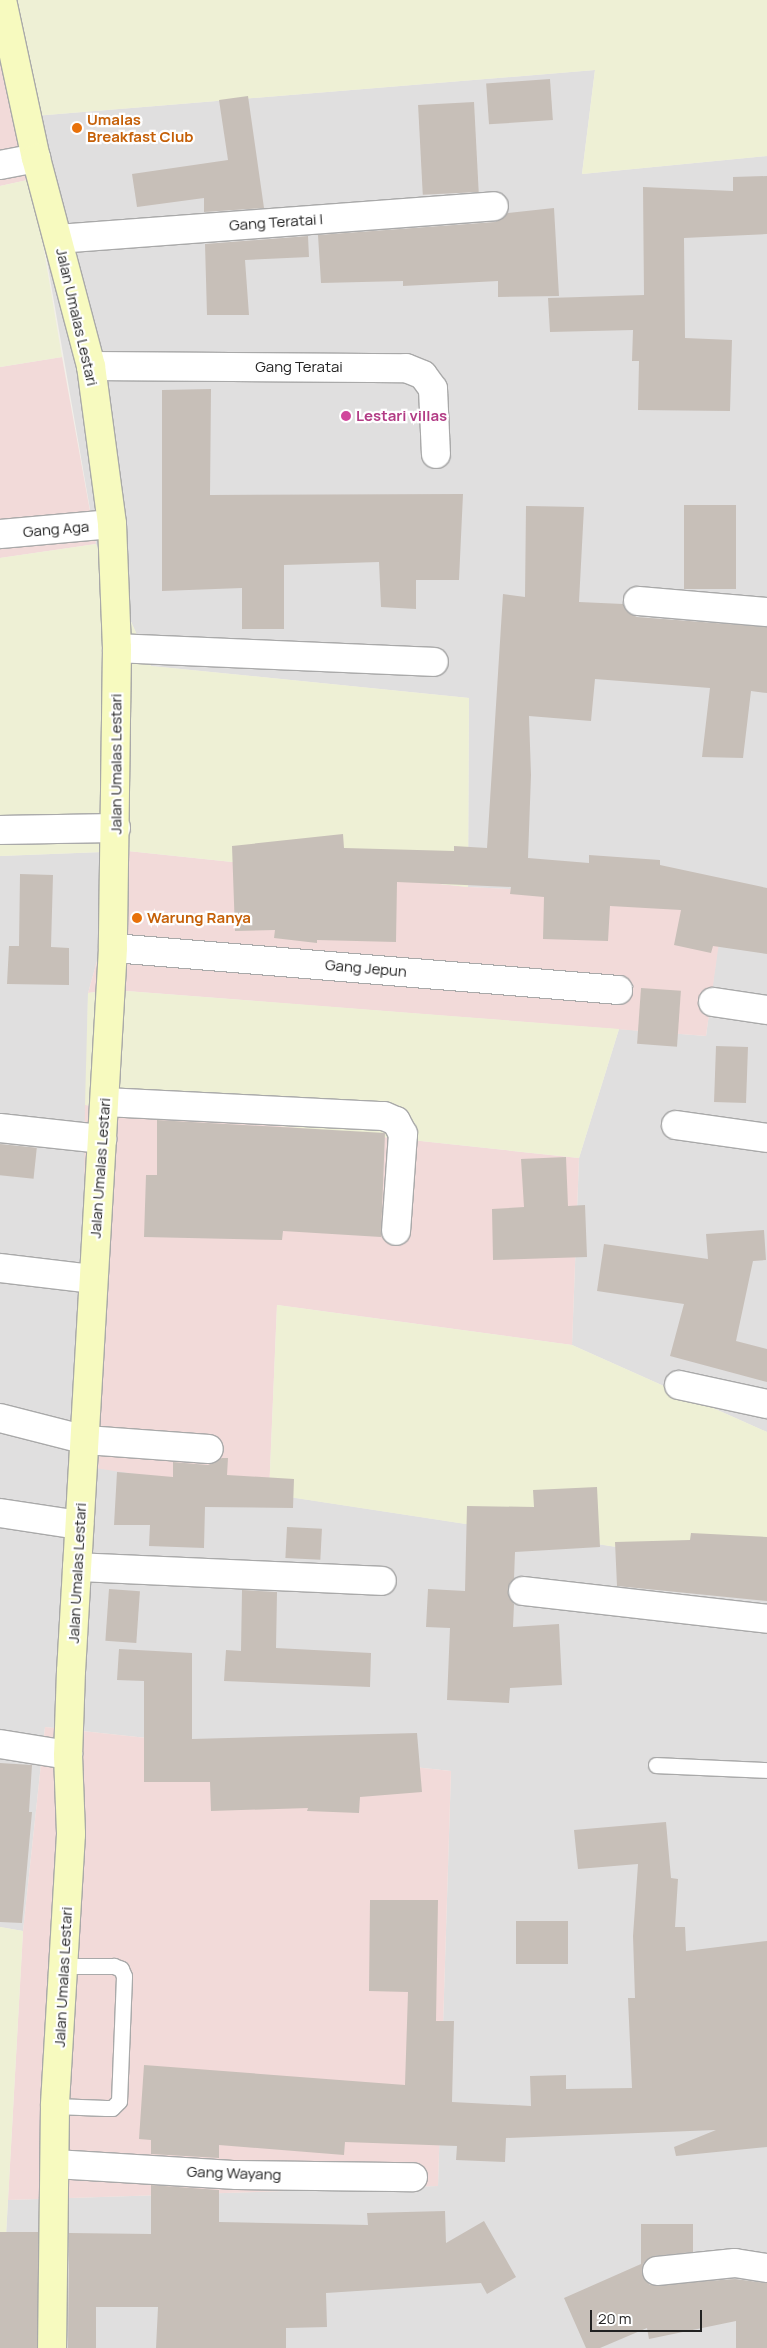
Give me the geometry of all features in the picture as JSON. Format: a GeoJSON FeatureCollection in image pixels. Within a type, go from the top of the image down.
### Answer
{"type":"FeatureCollection","features":[{"type":"Feature","properties":{"kind":"street","name":"Jalan Umalas Lestari"},"geometry":{"type":"LineString","coordinates":[[2,0],[5,41],[91,366],[112,524],[117,648],[113,948],[105,1102],[92,1280],[86,1440],[79,1525],[68,1756],[70,1834],[56,2106],[52,2348]]}},
{"type":"Feature","properties":{"kind":"street"},"geometry":{"type":"LineString","coordinates":[[0,165],[36,158]]}},
{"type":"Feature","properties":{"kind":"street","name":"Gang Teratai I"},"geometry":{"type":"LineString","coordinates":[[58,239],[494,206]]}},
{"type":"Feature","properties":{"kind":"street","name":"Gang Teratai"},"geometry":{"type":"LineString","coordinates":[[91,366],[406,368],[423,375],[433,388],[436,454]]}},
{"type":"Feature","properties":{"kind":"street","name":"Gang Aga"},"geometry":{"type":"LineString","coordinates":[[0,534],[112,524]]}},
{"type":"Feature","properties":{"kind":"street"},"geometry":{"type":"LineString","coordinates":[[638,601],[767,612]]}},
{"type":"Feature","properties":{"kind":"street"},"geometry":{"type":"LineString","coordinates":[[117,648],[434,662]]}},
{"type":"Feature","properties":{"kind":"street"},"geometry":{"type":"LineString","coordinates":[[0,830],[116,828]]}},
{"type":"Feature","properties":{"kind":"street","name":"Gang Jepun"},"geometry":{"type":"LineString","coordinates":[[113,948],[618,990]]}},
{"type":"Feature","properties":{"kind":"street"},"geometry":{"type":"LineString","coordinates":[[713,1002],[767,1010]]}},
{"type":"Feature","properties":{"kind":"street"},"geometry":{"type":"LineString","coordinates":[[105,1102],[384,1116],[396,1121],[403,1134],[396,1231]]}},
{"type":"Feature","properties":{"kind":"street"},"geometry":{"type":"LineString","coordinates":[[676,1124],[767,1138]]}},
{"type":"Feature","properties":{"kind":"street"},"geometry":{"type":"LineString","coordinates":[[0,1128],[102,1139]]}},
{"type":"Feature","properties":{"kind":"street"},"geometry":{"type":"LineString","coordinates":[[0,1268],[92,1280]]}},
{"type":"Feature","properties":{"kind":"street"},"geometry":{"type":"LineString","coordinates":[[679,1385],[767,1404]]}},
{"type":"Feature","properties":{"kind":"street"},"geometry":{"type":"LineString","coordinates":[[0,1418],[86,1440],[209,1449]]}},
{"type":"Feature","properties":{"kind":"street"},"geometry":{"type":"LineString","coordinates":[[0,1513],[79,1525]]}},
{"type":"Feature","properties":{"kind":"street"},"geometry":{"type":"LineString","coordinates":[[77,1567],[382,1581]]}},
{"type":"Feature","properties":{"kind":"street"},"geometry":{"type":"LineString","coordinates":[[522,1590],[767,1620]]}},
{"type":"Feature","properties":{"kind":"street"},"geometry":{"type":"LineString","coordinates":[[0,1744],[68,1756]]}},
{"type":"Feature","properties":{"kind":"street","name":"Gang Wayang"},"geometry":{"type":"LineString","coordinates":[[55,2164],[238,2175],[413,2177]]}},
{"type":"Feature","properties":{"kind":"street"},"geometry":{"type":"LineString","coordinates":[[657,2271],[734,2263],[767,2268]]}},
{"type":"Feature","properties":{"kind":"lane"},"geometry":{"type":"LineString","coordinates":[[656,1765],[767,1770]]}},
{"type":"Feature","properties":{"kind":"lane"},"geometry":{"type":"LineString","coordinates":[[56,2106],[112,2108],[119,2101],[124,1976],[121,1969],[114,1966],[64,1966]]}},
{"type":"Feature","properties":{"kind":"shaded area"},"geometry":{"type":"Polygon","coordinates":[[[0,0],[32,179],[0,186],[0,0]]]}},
{"type":"Feature","properties":{"kind":"shaded area"},"geometry":{"type":"Polygon","coordinates":[[[595,70],[582,174],[767,156],[767,1432],[572,1345],[579,1158],[619,1029],[706,1036],[724,899],[468,887],[469,698],[151,666],[96,544],[22,117],[595,70]]]}},
{"type":"Feature","properties":{"kind":"shaded area"},"geometry":{"type":"Polygon","coordinates":[[[62,357],[96,544],[0,558],[0,367],[62,357]]]}},
{"type":"Feature","properties":{"kind":"shaded area"},"geometry":{"type":"Polygon","coordinates":[[[128,851],[88,993],[81,1465],[767,1570],[767,2348],[7,2348],[5,2254],[8,2200],[438,2186],[451,1771],[45,1727],[23,1931],[0,1927],[0,856],[128,851]]]}},
{"type":"Feature","properties":{"kind":"shaded area"},"geometry":{"type":"Polygon","coordinates":[[[128,851],[468,887],[725,899],[706,1036],[113,990],[88,993],[128,851]]]}},
{"type":"Feature","properties":{"kind":"shaded area"},"geometry":{"type":"Polygon","coordinates":[[[85,1105],[579,1158],[572,1345],[277,1305],[269,1494],[81,1466],[85,1105]]]}},
{"type":"Feature","properties":{"kind":"shaded area"},"geometry":{"type":"Polygon","coordinates":[[[45,1727],[451,1771],[438,2186],[8,2200],[23,1931],[45,1727]]]}},
{"type":"Feature","properties":{"kind":"green space"},"geometry":{"type":"Polygon","coordinates":[[[8,0],[767,0],[767,156],[582,174],[595,70],[22,117],[8,0]]]}},
{"type":"Feature","properties":{"kind":"green space"},"geometry":{"type":"Polygon","coordinates":[[[32,179],[62,357],[0,367],[0,186],[32,179]]]}},
{"type":"Feature","properties":{"kind":"green space"},"geometry":{"type":"Polygon","coordinates":[[[96,544],[151,666],[469,698],[468,887],[128,851],[0,856],[0,558],[96,544]]]}},
{"type":"Feature","properties":{"kind":"green space"},"geometry":{"type":"Polygon","coordinates":[[[113,990],[619,1029],[579,1158],[85,1105],[88,993],[113,990]]]}},
{"type":"Feature","properties":{"kind":"green space"},"geometry":{"type":"Polygon","coordinates":[[[277,1305],[572,1345],[767,1432],[767,1570],[269,1494],[277,1305]]]}},
{"type":"Feature","properties":{"kind":"green space"},"geometry":{"type":"Polygon","coordinates":[[[0,1927],[23,1931],[5,2254],[0,2254],[0,1927]]]}},
{"type":"Feature","properties":{"kind":"building"},"geometry":{"type":"Polygon","coordinates":[[[550,79],[553,120],[489,124],[486,83],[550,79]]]}},
{"type":"Feature","properties":{"kind":"building"},"geometry":{"type":"Polygon","coordinates":[[[248,96],[264,208],[204,212],[204,198],[137,207],[132,174],[228,160],[219,100],[248,96]]]}},
{"type":"Feature","properties":{"kind":"building"},"geometry":{"type":"Polygon","coordinates":[[[474,102],[479,192],[423,195],[418,105],[474,102]]]}},
{"type":"Feature","properties":{"kind":"building"},"geometry":{"type":"Polygon","coordinates":[[[767,176],[767,234],[684,238],[685,338],[732,340],[730,411],[638,410],[639,361],[632,361],[633,330],[550,332],[548,298],[644,295],[643,187],[733,191],[733,177],[767,176]]]}},
{"type":"Feature","properties":{"kind":"building"},"geometry":{"type":"Polygon","coordinates":[[[554,208],[559,296],[498,297],[498,281],[403,286],[403,281],[321,283],[318,235],[495,222],[508,213],[554,208]]]}},
{"type":"Feature","properties":{"kind":"building"},"geometry":{"type":"Polygon","coordinates":[[[308,236],[309,257],[245,260],[249,315],[207,315],[205,244],[308,236]]]}},
{"type":"Feature","properties":{"kind":"building"},"geometry":{"type":"Polygon","coordinates":[[[211,389],[210,495],[463,494],[459,580],[416,580],[416,609],[381,607],[379,562],[284,565],[284,629],[242,629],[242,588],[162,591],[162,390],[211,389]]]}},
{"type":"Feature","properties":{"kind":"building"},"geometry":{"type":"Polygon","coordinates":[[[684,505],[736,505],[736,589],[684,589],[684,505]]]}},
{"type":"Feature","properties":{"kind":"building"},"geometry":{"type":"Polygon","coordinates":[[[526,506],[584,507],[579,602],[623,604],[629,613],[637,617],[767,627],[767,693],[751,691],[743,758],[702,757],[710,688],[595,679],[591,721],[529,716],[531,775],[528,858],[589,863],[589,855],[660,860],[660,865],[767,888],[767,954],[713,946],[711,953],[674,945],[681,910],[610,906],[608,941],[543,939],[544,897],[510,894],[511,887],[397,882],[396,942],[317,940],[317,943],[274,938],[275,930],[235,931],[232,846],[343,834],[344,848],[454,851],[454,846],[487,848],[503,594],[525,597],[526,506]]]}},
{"type":"Feature","properties":{"kind":"building"},"geometry":{"type":"Polygon","coordinates":[[[20,874],[53,875],[51,947],[69,948],[69,985],[7,984],[9,946],[19,946],[20,874]]]}},
{"type":"Feature","properties":{"kind":"building"},"geometry":{"type":"Polygon","coordinates":[[[641,988],[681,991],[677,1047],[637,1044],[641,988]]]}},
{"type":"Feature","properties":{"kind":"building"},"geometry":{"type":"Polygon","coordinates":[[[716,1046],[748,1047],[746,1103],[714,1102],[716,1046]]]}},
{"type":"Feature","properties":{"kind":"building"},"geometry":{"type":"Polygon","coordinates":[[[157,1120],[385,1133],[381,1237],[283,1231],[282,1240],[144,1237],[146,1175],[157,1175],[157,1120]]]}},
{"type":"Feature","properties":{"kind":"building"},"geometry":{"type":"Polygon","coordinates":[[[0,1144],[37,1148],[34,1179],[0,1175],[0,1144]]]}},
{"type":"Feature","properties":{"kind":"building"},"geometry":{"type":"Polygon","coordinates":[[[566,1157],[568,1206],[585,1205],[587,1257],[493,1260],[492,1209],[524,1207],[521,1159],[566,1157]]]}},
{"type":"Feature","properties":{"kind":"building"},"geometry":{"type":"Polygon","coordinates":[[[764,1230],[766,1260],[753,1261],[736,1341],[767,1349],[767,1382],[670,1356],[684,1304],[597,1291],[604,1244],[708,1259],[706,1234],[764,1230]]]}},
{"type":"Feature","properties":{"kind":"building"},"geometry":{"type":"Polygon","coordinates":[[[222,1458],[228,1458],[227,1475],[294,1479],[293,1508],[205,1507],[204,1548],[149,1546],[150,1525],[114,1525],[117,1472],[173,1477],[173,1462],[208,1465],[222,1458]]]}},
{"type":"Feature","properties":{"kind":"building"},"geometry":{"type":"Polygon","coordinates":[[[597,1487],[600,1547],[515,1552],[514,1579],[508,1589],[514,1604],[513,1627],[559,1624],[562,1685],[510,1688],[509,1703],[447,1700],[450,1628],[426,1627],[428,1589],[465,1591],[467,1506],[534,1507],[533,1490],[597,1487]]]}},
{"type":"Feature","properties":{"kind":"building"},"geometry":{"type":"Polygon","coordinates":[[[287,1527],[322,1529],[320,1560],[285,1558],[287,1527]]]}},
{"type":"Feature","properties":{"kind":"building"},"geometry":{"type":"Polygon","coordinates":[[[691,1533],[767,1537],[767,1601],[617,1586],[615,1542],[690,1540],[691,1533]]]}},
{"type":"Feature","properties":{"kind":"building"},"geometry":{"type":"Polygon","coordinates":[[[109,1589],[140,1591],[136,1643],[105,1641],[109,1589]]]}},
{"type":"Feature","properties":{"kind":"building"},"geometry":{"type":"Polygon","coordinates":[[[242,1590],[277,1592],[276,1648],[371,1653],[370,1687],[224,1681],[226,1650],[241,1651],[242,1590]]]}},
{"type":"Feature","properties":{"kind":"building"},"geometry":{"type":"Polygon","coordinates":[[[119,1649],[192,1653],[192,1739],[417,1733],[422,1792],[360,1797],[359,1813],[307,1811],[308,1808],[211,1811],[210,1782],[144,1782],[144,1681],[117,1680],[119,1649]]]}},
{"type":"Feature","properties":{"kind":"building"},"geometry":{"type":"Polygon","coordinates":[[[0,1763],[32,1765],[29,1812],[32,1812],[22,1923],[0,1922],[0,1763]]]}},
{"type":"Feature","properties":{"kind":"building"},"geometry":{"type":"Polygon","coordinates":[[[666,1822],[671,1878],[678,1879],[675,1927],[685,1927],[686,1951],[767,1941],[767,2147],[676,2156],[674,2147],[716,2130],[506,2138],[505,2162],[456,2160],[457,2146],[345,2142],[344,2155],[219,2145],[219,2158],[151,2154],[151,2140],[139,2139],[144,2065],[405,2085],[408,1992],[369,1991],[370,1900],[438,1900],[436,2021],[454,2021],[452,2102],[531,2106],[530,2076],[566,2075],[566,2089],[632,2088],[628,1998],[635,1998],[633,1936],[638,1864],[578,1869],[574,1830],[666,1822]]]}},
{"type":"Feature","properties":{"kind":"building"},"geometry":{"type":"Polygon","coordinates":[[[516,1921],[568,1921],[568,1964],[516,1964],[516,1921]]]}},
{"type":"Feature","properties":{"kind":"building"},"geometry":{"type":"Polygon","coordinates":[[[151,2185],[219,2190],[219,2222],[368,2225],[367,2213],[445,2211],[446,2243],[484,2221],[516,2277],[487,2294],[481,2283],[326,2293],[327,2327],[286,2328],[286,2348],[156,2348],[158,2307],[96,2307],[96,2348],[68,2348],[69,2233],[151,2234],[151,2185]]]}},
{"type":"Feature","properties":{"kind":"building"},"geometry":{"type":"Polygon","coordinates":[[[641,2224],[693,2224],[693,2252],[655,2256],[643,2264],[642,2273],[650,2285],[735,2279],[767,2283],[767,2348],[736,2348],[736,2321],[649,2339],[647,2328],[600,2348],[586,2348],[564,2298],[641,2264],[641,2224]]]}},
{"type":"Feature","properties":{"kind":"building"},"geometry":{"type":"Polygon","coordinates":[[[0,2232],[38,2232],[38,2348],[0,2348],[0,2232]]]}},
{"type":"Feature","properties":{"kind":"place","name":"Umalas Breakfast Club"},"geometry":{"type":"Point","coordinates":[77,128]}},
{"type":"Feature","properties":{"kind":"place","name":"Lestari villas"},"geometry":{"type":"Point","coordinates":[346,416]}},
{"type":"Feature","properties":{"kind":"place","name":"Warung Ranya"},"geometry":{"type":"Point","coordinates":[137,918]}}]}
